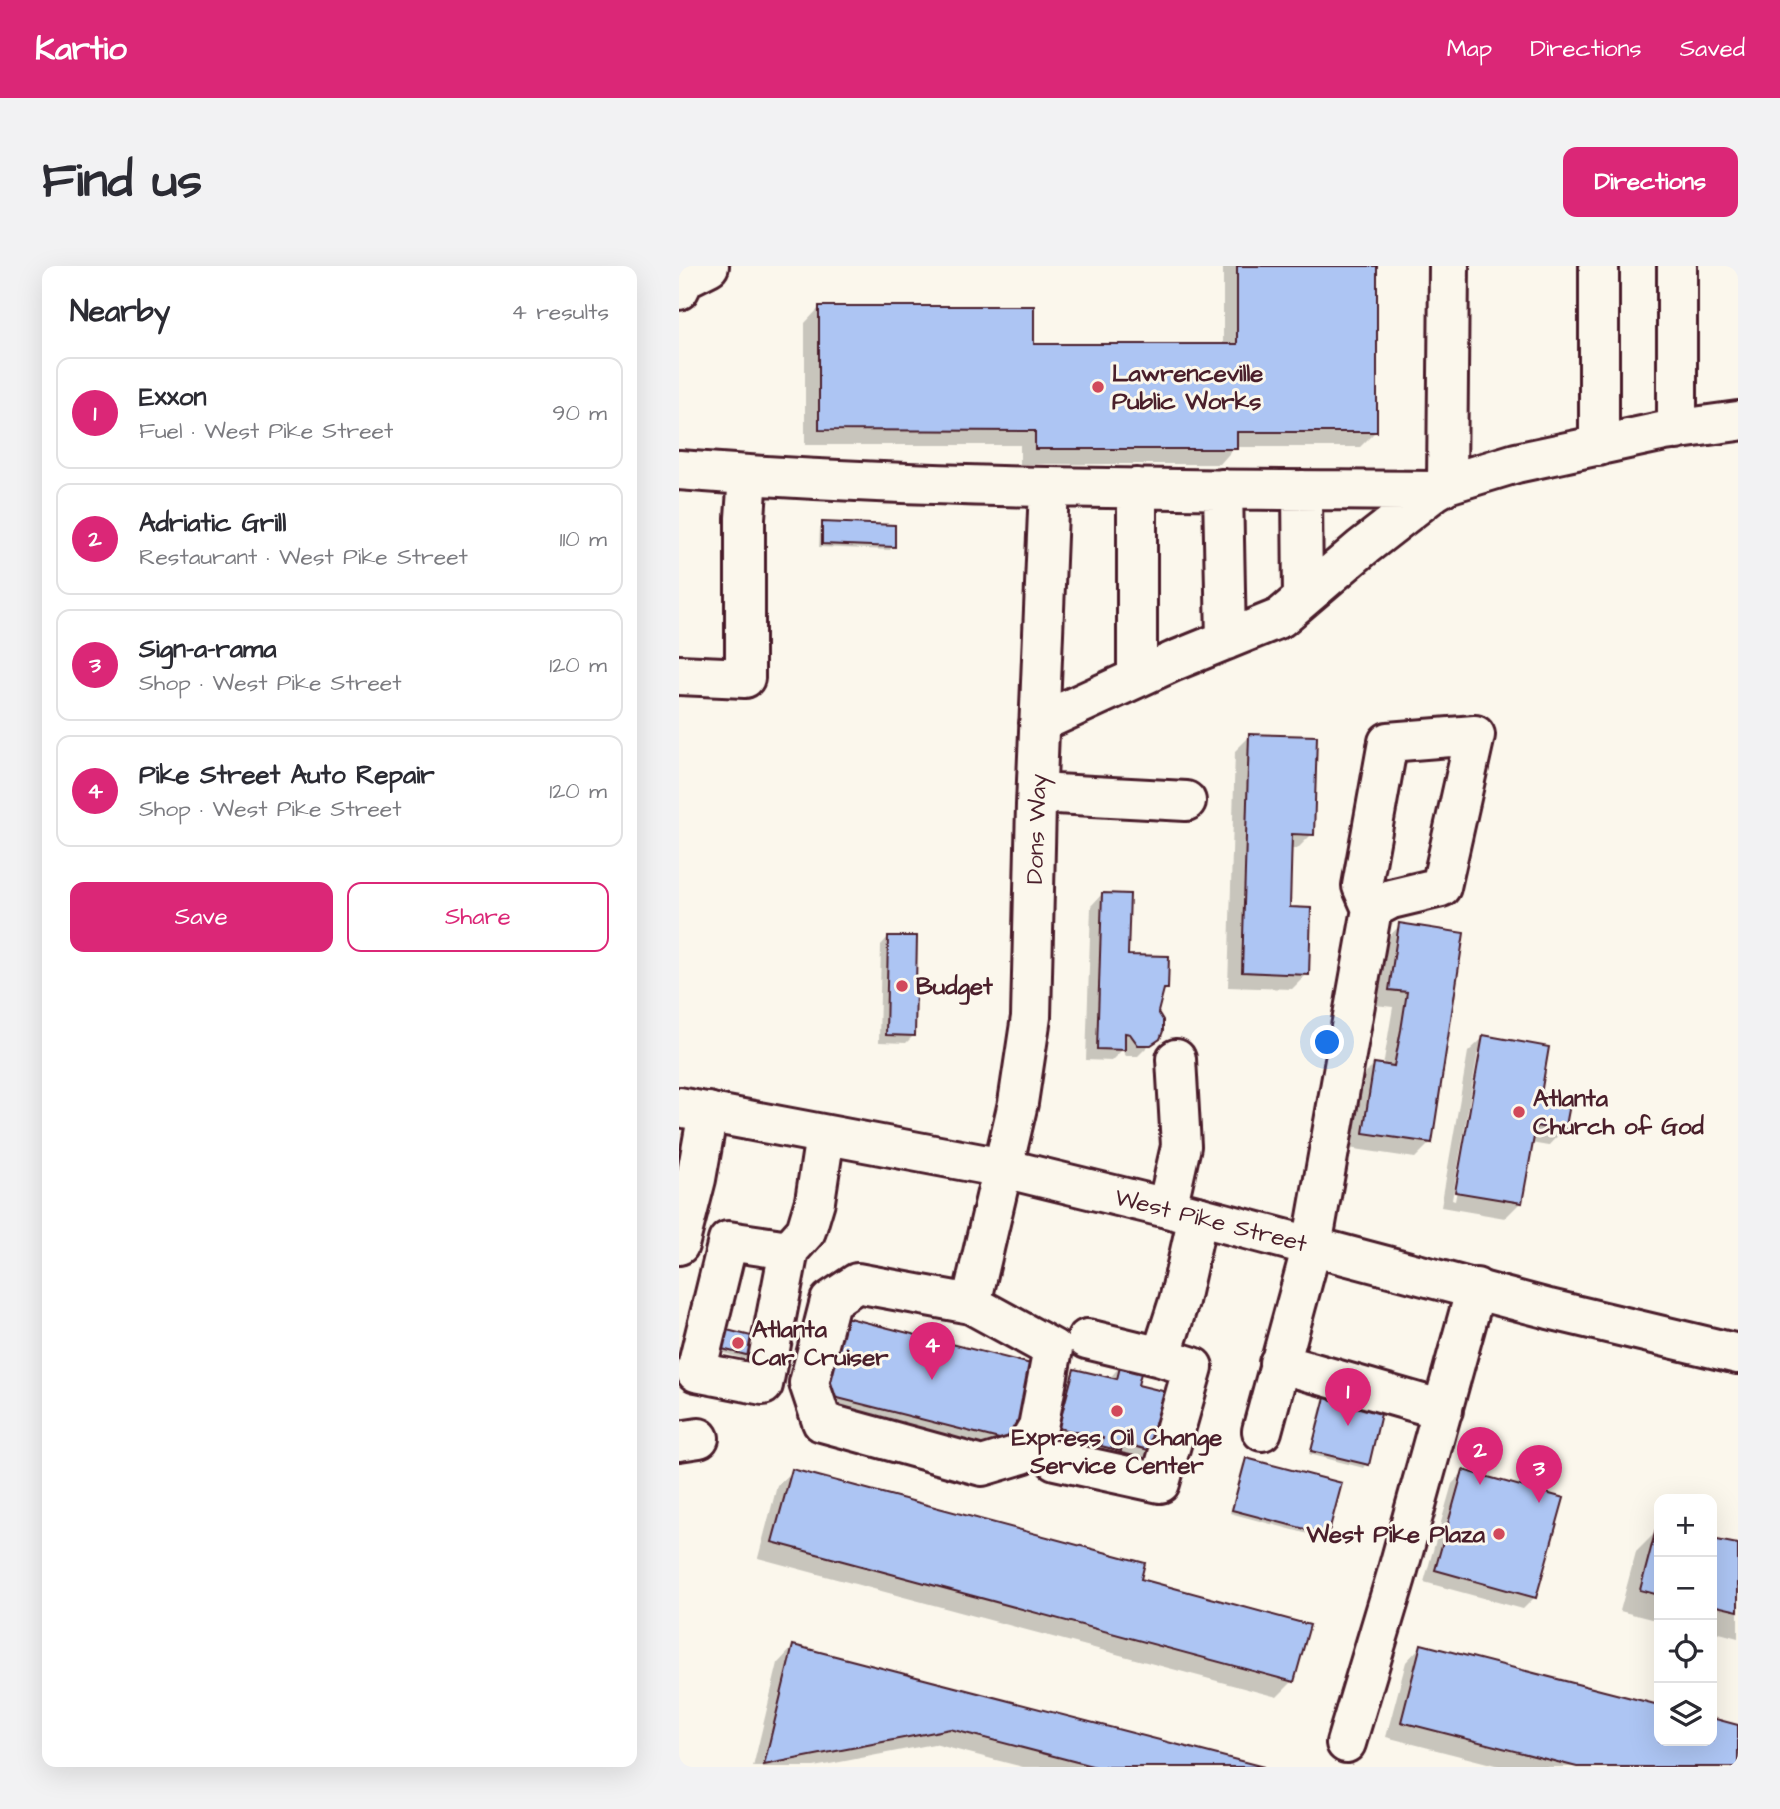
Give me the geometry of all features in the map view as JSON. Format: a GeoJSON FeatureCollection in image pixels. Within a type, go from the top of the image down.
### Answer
{"type":"FeatureCollection","features":[{"type":"Feature","properties":{"kind":"main road"},"geometry":{"type":"LineString","coordinates":[[679,290],[685,278],[709,266]]}},
{"type":"Feature","properties":{"kind":"main road"},"geometry":{"type":"LineString","coordinates":[[1039,723],[1137,678],[1280,618],[1441,488],[1449,266]]}},
{"type":"Feature","properties":{"kind":"main road"},"geometry":{"type":"LineString","coordinates":[[1599,266],[1599,446]]}},
{"type":"Feature","properties":{"kind":"main road"},"geometry":{"type":"LineString","coordinates":[[1677,266],[1677,430]]}},
{"type":"Feature","properties":{"kind":"main road"},"geometry":{"type":"LineString","coordinates":[[679,470],[1049,487],[1302,490],[1441,488],[1516,463],[1677,430],[1738,421]]}},
{"type":"Feature","properties":{"kind":"main road"},"geometry":{"type":"LineString","coordinates":[[679,675],[745,678],[745,518],[748,475]]}},
{"type":"Feature","properties":{"kind":"main road","name":"Dons Way"},"geometry":{"type":"LineString","coordinates":[[971,1304],[1018,1103],[1031,1017],[1049,487]]}},
{"type":"Feature","properties":{"kind":"main road"},"geometry":{"type":"LineString","coordinates":[[1137,488],[1137,678]]}},
{"type":"Feature","properties":{"kind":"main road"},"geometry":{"type":"LineString","coordinates":[[1223,489],[1226,640]]}},
{"type":"Feature","properties":{"kind":"main road"},"geometry":{"type":"LineString","coordinates":[[1302,490],[1303,598]]}},
{"type":"Feature","properties":{"kind":"main road"},"geometry":{"type":"LineString","coordinates":[[1262,1431],[1313,1246],[1372,909],[1362,886],[1388,741],[1475,735],[1441,887],[1391,899],[1372,909]]}},
{"type":"Feature","properties":{"kind":"main road"},"geometry":{"type":"LineString","coordinates":[[1037,793],[1187,801]]}},
{"type":"Feature","properties":{"kind":"main road"},"geometry":{"type":"LineString","coordinates":[[1161,1357],[1179,1301],[1181,1146],[1175,1059]]}},
{"type":"Feature","properties":{"kind":"main road"},"geometry":{"type":"LineString","coordinates":[[679,1245],[696,1179],[693,1109]]}},
{"type":"Feature","properties":{"kind":"main road","name":"West Pike Street"},"geometry":{"type":"LineString","coordinates":[[693,1109],[1003,1168],[1182,1212],[1549,1309],[1738,1354]]}},
{"type":"Feature","properties":{"kind":"main road"},"geometry":{"type":"LineString","coordinates":[[789,1250],[806,1231],[815,1201],[825,1135]]}},
{"type":"Feature","properties":{"kind":"main road"},"geometry":{"type":"LineString","coordinates":[[857,1283],[971,1304],[1053,1349],[1038,1427],[1022,1454],[982,1466],[821,1422],[809,1383],[831,1301],[857,1283]]}},
{"type":"Feature","properties":{"kind":"main road"},"geometry":{"type":"LineString","coordinates":[[1346,1743],[1476,1288]]}},
{"type":"Feature","properties":{"kind":"main road"},"geometry":{"type":"LineString","coordinates":[[1055,1460],[1160,1483],[1193,1367],[1087,1339]]}},
{"type":"Feature","properties":{"kind":"main road"},"geometry":{"type":"LineString","coordinates":[[1279,1363],[1443,1410]]}},
{"type":"Feature","properties":{"kind":"building","name":"Lawrenceville Public Works"},"geometry":{"type":"Polygon","coordinates":[[[1237,266],[1377,266],[1377,432],[1237,432],[1237,449],[1035,449],[1035,431],[819,430],[819,306],[1034,306],[1034,344],[1237,344],[1237,266]]]}},
{"type":"Feature","properties":{"kind":"building"},"geometry":{"type":"Polygon","coordinates":[[[822,522],[895,525],[895,547],[822,544],[822,522]]]}},
{"type":"Feature","properties":{"kind":"building"},"geometry":{"type":"Polygon","coordinates":[[[1249,734],[1317,736],[1314,835],[1292,834],[1290,907],[1311,908],[1309,975],[1242,972],[1249,734]]]}},
{"type":"Feature","properties":{"kind":"building"},"geometry":{"type":"Polygon","coordinates":[[[1102,893],[1130,894],[1128,955],[1169,956],[1168,989],[1164,989],[1158,1012],[1163,1020],[1163,1031],[1160,1039],[1151,1045],[1138,1045],[1130,1034],[1125,1033],[1125,1050],[1097,1049],[1102,893]]]}},
{"type":"Feature","properties":{"kind":"building"},"geometry":{"type":"Polygon","coordinates":[[[1399,923],[1464,933],[1432,1143],[1363,1133],[1374,1063],[1394,1066],[1401,1030],[1407,992],[1389,990],[1399,923]]]}},
{"type":"Feature","properties":{"kind":"building","name":"Budget"},"geometry":{"type":"Polygon","coordinates":[[[888,936],[917,936],[915,1036],[886,1035],[888,936]]]}},
{"type":"Feature","properties":{"kind":"building","name":"Atlanta Church of God"},"geometry":{"type":"Polygon","coordinates":[[[1483,1035],[1549,1047],[1541,1094],[1571,1099],[1565,1131],[1536,1126],[1522,1203],[1455,1192],[1483,1035]]]}},
{"type":"Feature","properties":{"kind":"building"},"geometry":{"type":"Polygon","coordinates":[[[841,1316],[1043,1367],[1023,1445],[822,1394],[841,1316]]]}},
{"type":"Feature","properties":{"kind":"building","name":"Atlanta Car Cruiser"},"geometry":{"type":"Polygon","coordinates":[[[719,1328],[763,1339],[758,1358],[714,1347],[719,1328]]]}},
{"type":"Feature","properties":{"kind":"building","name":"Express Oil Change Service Center"},"geometry":{"type":"Polygon","coordinates":[[[1121,1363],[1142,1369],[1138,1385],[1175,1394],[1160,1453],[1122,1443],[1121,1451],[1101,1446],[1103,1438],[1058,1428],[1074,1369],[1117,1379],[1121,1363]]]}},
{"type":"Feature","properties":{"kind":"building"},"geometry":{"type":"Polygon","coordinates":[[[1328,1386],[1384,1401],[1369,1465],[1311,1451],[1328,1386]]]}},
{"type":"Feature","properties":{"kind":"building"},"geometry":{"type":"Polygon","coordinates":[[[1246,1458],[1342,1483],[1328,1535],[1232,1510],[1246,1458]]]}},
{"type":"Feature","properties":{"kind":"building"},"geometry":{"type":"Polygon","coordinates":[[[792,1469],[1145,1563],[1141,1579],[1310,1625],[1294,1682],[772,1542],[792,1469]]]}},
{"type":"Feature","properties":{"kind":"building","name":"West Pike Plaza"},"geometry":{"type":"Polygon","coordinates":[[[1463,1470],[1564,1498],[1536,1598],[1435,1570],[1463,1470]]]}},
{"type":"Feature","properties":{"kind":"building"},"geometry":{"type":"Polygon","coordinates":[[[1654,1537],[1654,1594],[1640,1590],[1654,1537]]]}},
{"type":"Feature","properties":{"kind":"building"},"geometry":{"type":"Polygon","coordinates":[[[1717,1540],[1738,1544],[1738,1611],[1717,1606],[1717,1540]]]}},
{"type":"Feature","properties":{"kind":"building"},"geometry":{"type":"Polygon","coordinates":[[[1421,1644],[1654,1704],[1654,1746],[1717,1746],[1717,1719],[1738,1725],[1738,1767],[1577,1767],[1401,1722],[1421,1644]]]}},
{"type":"Feature","properties":{"kind":"building"},"geometry":{"type":"Polygon","coordinates":[[[793,1645],[1264,1767],[1096,1767],[950,1729],[764,1765],[793,1645]]]}},
{"type":"Feature","properties":{"kind":"place","name":"Lawrenceville Public Works"},"geometry":{"type":"Point","coordinates":[1098,387]}},
{"type":"Feature","properties":{"kind":"place","name":"Budget"},"geometry":{"type":"Point","coordinates":[902,986]}},
{"type":"Feature","properties":{"kind":"place","name":"Atlanta Church of God"},"geometry":{"type":"Point","coordinates":[1519,1112]}},
{"type":"Feature","properties":{"kind":"place","name":"Atlanta Car Cruiser"},"geometry":{"type":"Point","coordinates":[738,1343]}},
{"type":"Feature","properties":{"kind":"place","name":"Pike Street Auto Repair"},"geometry":{"type":"Point","coordinates":[932,1380]}},
{"type":"Feature","properties":{"kind":"place","name":"Express Oil Change Service Center"},"geometry":{"type":"Point","coordinates":[1117,1411]}},
{"type":"Feature","properties":{"kind":"place","name":"Exxon"},"geometry":{"type":"Point","coordinates":[1348,1426]}},
{"type":"Feature","properties":{"kind":"place","name":"Adriatic Grill"},"geometry":{"type":"Point","coordinates":[1480,1485]}},
{"type":"Feature","properties":{"kind":"place","name":"Sign-a-rama"},"geometry":{"type":"Point","coordinates":[1539,1503]}},
{"type":"Feature","properties":{"kind":"place","name":"West Pike Plaza"},"geometry":{"type":"Point","coordinates":[1499,1534]}}]}
